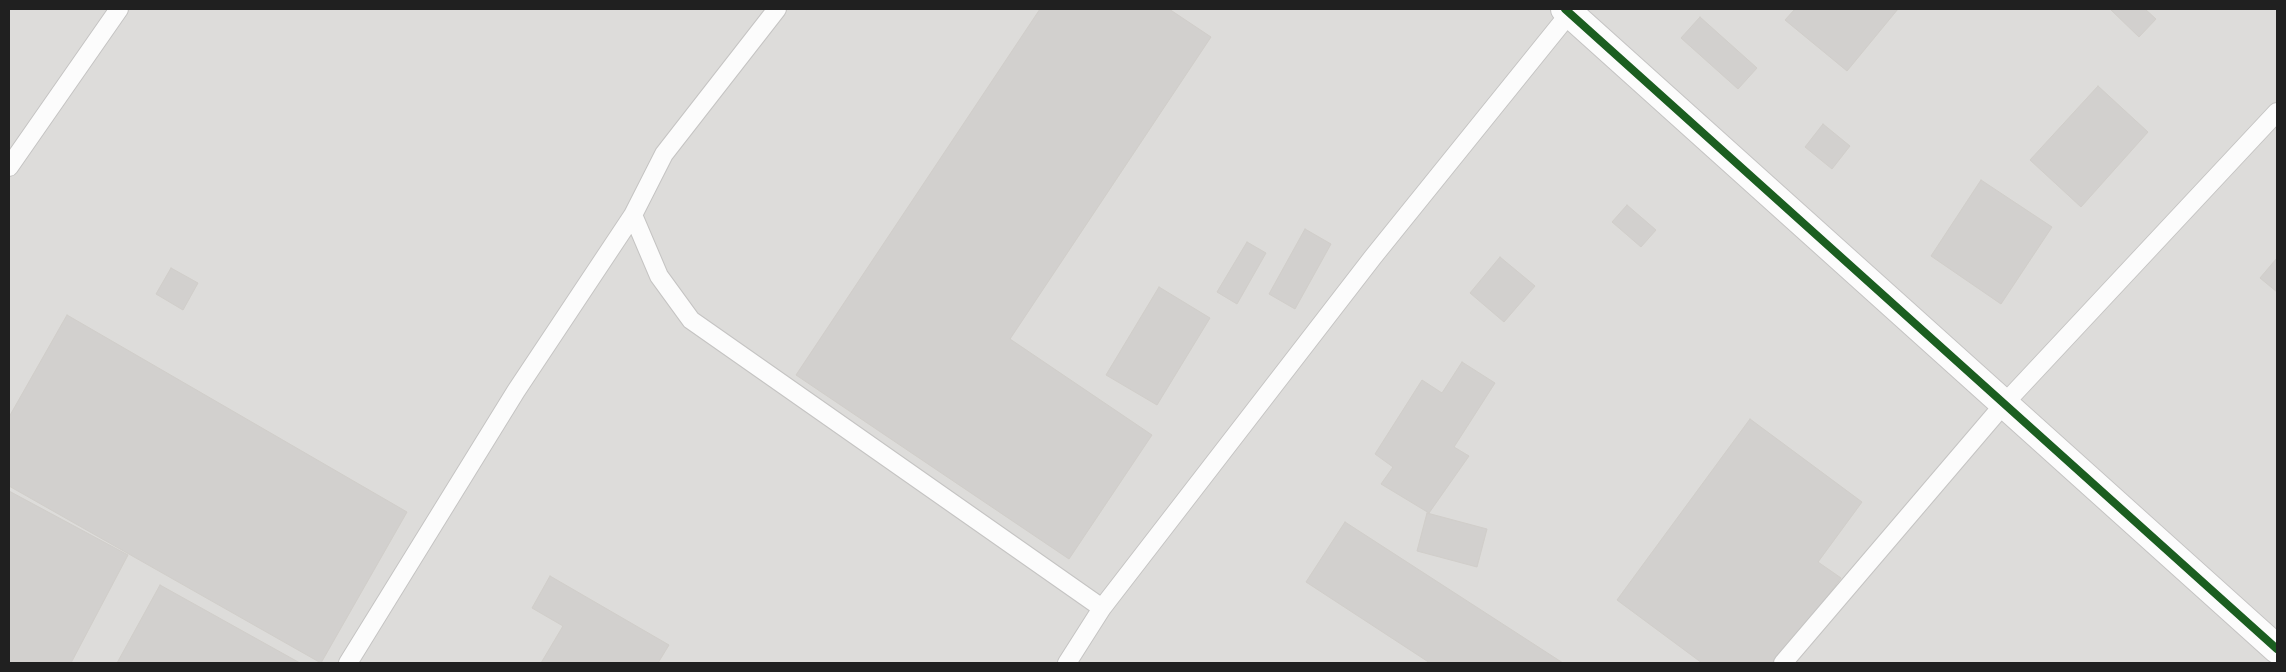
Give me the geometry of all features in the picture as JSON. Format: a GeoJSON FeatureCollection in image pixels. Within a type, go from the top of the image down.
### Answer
{"type":"FeatureCollection","features":[{"type":"Feature","properties":{"kind":"street"},"geometry":{"type":"LineString","coordinates":[[1569,10],[2277,649]]}},
{"type":"Feature","properties":{"kind":"lane"},"geometry":{"type":"LineString","coordinates":[[9,167],[119,9]]}},
{"type":"Feature","properties":{"kind":"lane"},"geometry":{"type":"LineString","coordinates":[[348,663],[516,391],[633,215],[664,154],[777,9]]}},
{"type":"Feature","properties":{"kind":"lane"},"geometry":{"type":"LineString","coordinates":[[1067,663],[1102,608],[1367,265],[1569,10]]}},
{"type":"Feature","properties":{"kind":"lane"},"geometry":{"type":"LineString","coordinates":[[1783,663],[2004,404],[2277,112]]}},
{"type":"Feature","properties":{"kind":"lane"},"geometry":{"type":"LineString","coordinates":[[633,215],[659,276],[691,320],[1102,608]]}},
{"type":"Feature","properties":{"kind":"shaded area"},"geometry":{"type":"Polygon","coordinates":[[[9,9],[2277,9],[2277,663],[9,663],[9,9]]]}},
{"type":"Feature","properties":{"kind":"building"},"geometry":{"type":"Polygon","coordinates":[[[1040,9],[1169,9],[1211,37],[1010,339],[1152,435],[1069,559],[796,375],[1040,9]]]}},
{"type":"Feature","properties":{"kind":"building"},"geometry":{"type":"Polygon","coordinates":[[[1795,9],[1898,9],[1847,71],[1785,20],[1795,9]]]}},
{"type":"Feature","properties":{"kind":"building"},"geometry":{"type":"Polygon","coordinates":[[[2110,9],[2145,9],[2156,19],[2139,37],[2110,9]]]}},
{"type":"Feature","properties":{"kind":"building"},"geometry":{"type":"Polygon","coordinates":[[[1700,17],[1757,68],[1738,89],[1681,38],[1700,17]]]}},
{"type":"Feature","properties":{"kind":"building"},"geometry":{"type":"Polygon","coordinates":[[[2098,86],[2148,132],[2081,207],[2030,160],[2098,86]]]}},
{"type":"Feature","properties":{"kind":"building"},"geometry":{"type":"Polygon","coordinates":[[[1823,124],[1850,146],[1832,169],[1805,147],[1823,124]]]}},
{"type":"Feature","properties":{"kind":"building"},"geometry":{"type":"Polygon","coordinates":[[[1981,180],[2052,227],[2001,304],[1931,256],[1981,180]]]}},
{"type":"Feature","properties":{"kind":"building"},"geometry":{"type":"Polygon","coordinates":[[[1627,205],[1656,230],[1641,247],[1612,222],[1627,205]]]}},
{"type":"Feature","properties":{"kind":"building"},"geometry":{"type":"Polygon","coordinates":[[[1305,229],[1331,244],[1295,309],[1269,294],[1305,229]]]}},
{"type":"Feature","properties":{"kind":"building"},"geometry":{"type":"Polygon","coordinates":[[[1247,242],[1266,253],[1237,304],[1217,292],[1247,242]]]}},
{"type":"Feature","properties":{"kind":"building"},"geometry":{"type":"Polygon","coordinates":[[[1500,257],[1535,286],[1504,322],[1470,293],[1500,257]]]}},
{"type":"Feature","properties":{"kind":"building"},"geometry":{"type":"Polygon","coordinates":[[[2277,258],[2277,292],[2260,278],[2277,258]]]}},
{"type":"Feature","properties":{"kind":"building"},"geometry":{"type":"Polygon","coordinates":[[[171,268],[198,283],[183,310],[156,294],[171,268]]]}},
{"type":"Feature","properties":{"kind":"building"},"geometry":{"type":"Polygon","coordinates":[[[1159,287],[1210,318],[1157,405],[1106,375],[1159,287]]]}},
{"type":"Feature","properties":{"kind":"building"},"geometry":{"type":"Polygon","coordinates":[[[67,315],[407,512],[321,663],[9,486],[9,417],[67,315]]]}},
{"type":"Feature","properties":{"kind":"building"},"geometry":{"type":"Polygon","coordinates":[[[1462,362],[1495,383],[1454,447],[1469,456],[1429,513],[1381,484],[1393,467],[1375,454],[1422,380],[1442,393],[1462,362]]]}},
{"type":"Feature","properties":{"kind":"building"},"geometry":{"type":"Polygon","coordinates":[[[1750,419],[1862,502],[1818,562],[1841,578],[1778,663],[1702,663],[1617,600],[1750,419]]]}},
{"type":"Feature","properties":{"kind":"building"},"geometry":{"type":"Polygon","coordinates":[[[9,491],[128,555],[71,663],[9,663],[9,491]]]}},
{"type":"Feature","properties":{"kind":"building"},"geometry":{"type":"Polygon","coordinates":[[[1427,513],[1487,529],[1477,567],[1417,551],[1427,513]]]}},
{"type":"Feature","properties":{"kind":"building"},"geometry":{"type":"Polygon","coordinates":[[[1345,522],[1563,663],[1430,663],[1306,582],[1345,522]]]}},
{"type":"Feature","properties":{"kind":"building"},"geometry":{"type":"Polygon","coordinates":[[[550,576],[669,645],[658,663],[541,663],[563,626],[532,608],[550,576]]]}},
{"type":"Feature","properties":{"kind":"building"},"geometry":{"type":"Polygon","coordinates":[[[160,585],[300,663],[117,663],[160,585]]]}},
{"type":"Feature","properties":{"kind":"cycle path"},"geometry":{"type":"LineString","coordinates":[[1565,9],[2277,649]]}}]}
